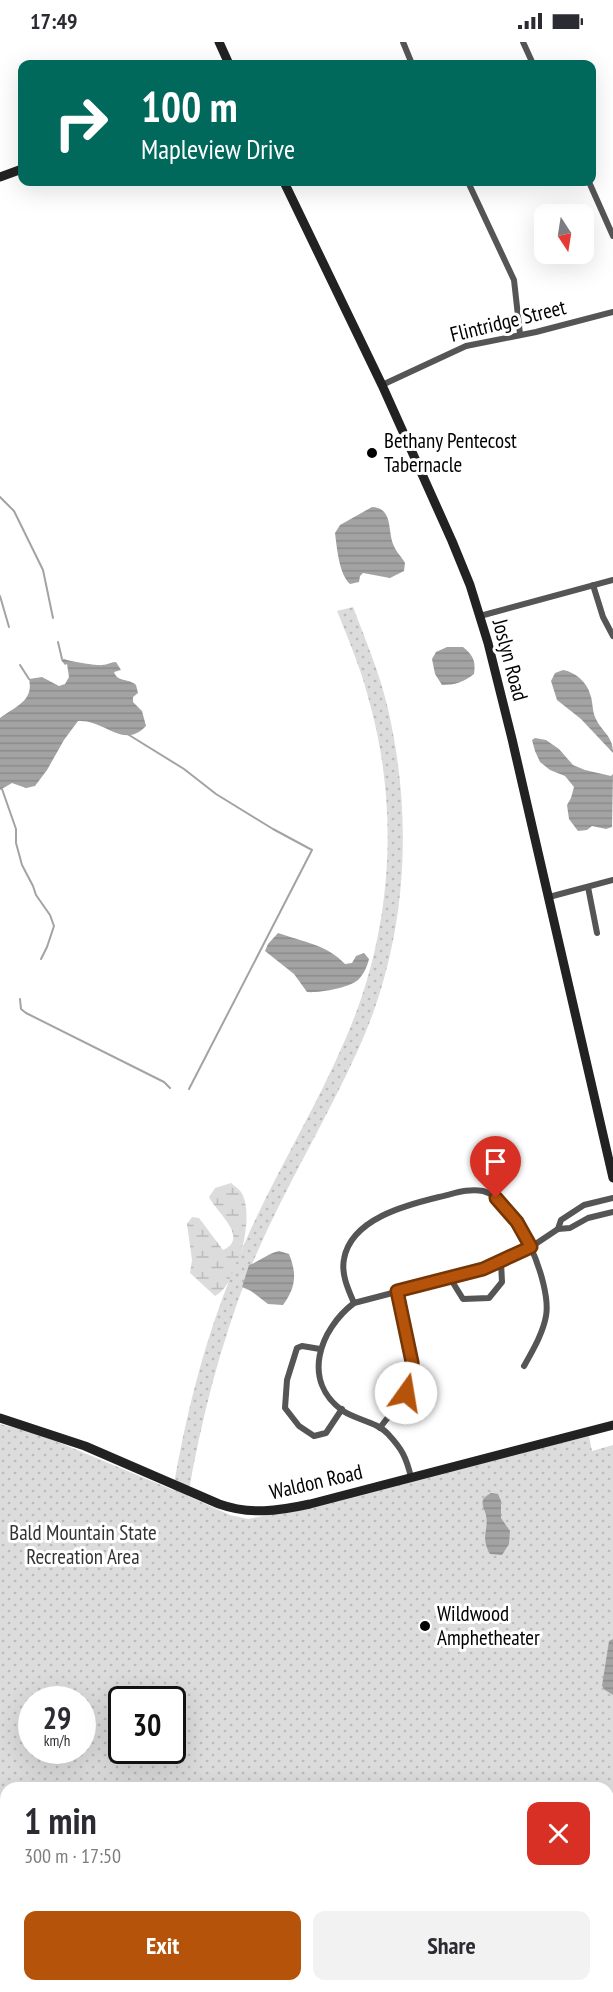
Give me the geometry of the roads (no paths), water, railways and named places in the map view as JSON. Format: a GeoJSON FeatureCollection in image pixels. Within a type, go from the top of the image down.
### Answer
{"type":"FeatureCollection","features":[{"type":"Feature","properties":{"kind":"street"},"geometry":{"type":"LineString","coordinates":[[219,42],[227,60]]}},
{"type":"Feature","properties":{"kind":"street"},"geometry":{"type":"LineString","coordinates":[[403,42],[410,60]]}},
{"type":"Feature","properties":{"kind":"street"},"geometry":{"type":"LineString","coordinates":[[523,42],[531,60]]}},
{"type":"Feature","properties":{"kind":"street"},"geometry":{"type":"LineString","coordinates":[[0,177],[18,170]]}},
{"type":"Feature","properties":{"kind":"street","name":"Joslyn Road"},"geometry":{"type":"LineString","coordinates":[[286,186],[382,386],[452,541],[480,616],[512,739],[613,1178]]}},
{"type":"Feature","properties":{"kind":"street"},"geometry":{"type":"LineString","coordinates":[[470,186],[514,280],[520,334]]}},
{"type":"Feature","properties":{"kind":"street"},"geometry":{"type":"LineString","coordinates":[[591,186],[613,236]]}},
{"type":"Feature","properties":{"kind":"street","name":"Flintridge Street"},"geometry":{"type":"LineString","coordinates":[[382,386],[466,345],[613,312]]}},
{"type":"Feature","properties":{"kind":"street"},"geometry":{"type":"LineString","coordinates":[[480,616],[613,580]]}},
{"type":"Feature","properties":{"kind":"street"},"geometry":{"type":"LineString","coordinates":[[593,585],[603,616],[613,636]]}},
{"type":"Feature","properties":{"kind":"street"},"geometry":{"type":"LineString","coordinates":[[549,897],[613,880]]}},
{"type":"Feature","properties":{"kind":"street"},"geometry":{"type":"LineString","coordinates":[[588,887],[597,933]]}},
{"type":"Feature","properties":{"kind":"street"},"geometry":{"type":"LineString","coordinates":[[354,1303],[344,1277],[344,1259],[348,1246],[361,1230],[394,1210],[465,1191],[482,1191],[492,1194],[517,1222],[531,1247],[543,1279],[547,1314],[541,1334],[524,1366]]}},
{"type":"Feature","properties":{"kind":"street"},"geometry":{"type":"LineString","coordinates":[[558,1229],[561,1220],[584,1205],[613,1198]]}},
{"type":"Feature","properties":{"kind":"street"},"geometry":{"type":"LineString","coordinates":[[584,1205],[588,1218]]}},
{"type":"Feature","properties":{"kind":"street"},"geometry":{"type":"LineString","coordinates":[[411,1477],[402,1448],[380,1428],[333,1402],[321,1383],[320,1350],[331,1325],[354,1303],[483,1269],[531,1247],[558,1229],[570,1228],[588,1218],[613,1212]]}},
{"type":"Feature","properties":{"kind":"street"},"geometry":{"type":"LineString","coordinates":[[450,1278],[463,1299],[489,1298],[502,1282],[501,1262]]}},
{"type":"Feature","properties":{"kind":"street"},"geometry":{"type":"LineString","coordinates":[[380,1428],[406,1393],[413,1374],[397,1291]]}},
{"type":"Feature","properties":{"kind":"street"},"geometry":{"type":"LineString","coordinates":[[320,1350],[302,1346],[297,1348],[288,1380],[285,1408],[299,1426],[314,1437],[326,1433],[342,1409]]}},
{"type":"Feature","properties":{"kind":"street","name":"Waldon Road"},"geometry":{"type":"LineString","coordinates":[[0,1418],[65,1438],[209,1500],[245,1511],[282,1510],[613,1425]]}},
{"type":"Feature","properties":{"kind":"waterway"},"geometry":{"type":"LineString","coordinates":[[0,497],[14,511],[43,570],[53,618]]}},
{"type":"Feature","properties":{"kind":"waterway"},"geometry":{"type":"LineString","coordinates":[[0,596],[9,627]]}},
{"type":"Feature","properties":{"kind":"waterway"},"geometry":{"type":"LineString","coordinates":[[58,642],[62,659]]}},
{"type":"Feature","properties":{"kind":"waterway"},"geometry":{"type":"LineString","coordinates":[[20,665],[29,679]]}},
{"type":"Feature","properties":{"kind":"waterway"},"geometry":{"type":"LineString","coordinates":[[129,735],[184,769],[216,794],[312,850],[189,1089]]}},
{"type":"Feature","properties":{"kind":"waterway"},"geometry":{"type":"LineString","coordinates":[[2,789],[16,829],[16,843],[22,865],[54,926],[41,959]]}},
{"type":"Feature","properties":{"kind":"waterway"},"geometry":{"type":"LineString","coordinates":[[20,999],[21,1009],[26,1013],[164,1082],[170,1088]]}},
{"type":"Feature","properties":{"kind":"place","name":"Bethany Pentecost Tabernacle"},"geometry":{"type":"Point","coordinates":[372,453]}},
{"type":"Feature","properties":{"kind":"place","name":"Wildwood Amphetheater"},"geometry":{"type":"Point","coordinates":[425,1626]}},
{"type":"Feature","properties":{"kind":"park label","name":"Bald Mountain State Recreation Area"},"geometry":{"type":"Point","coordinates":[83,1545]}}]}
